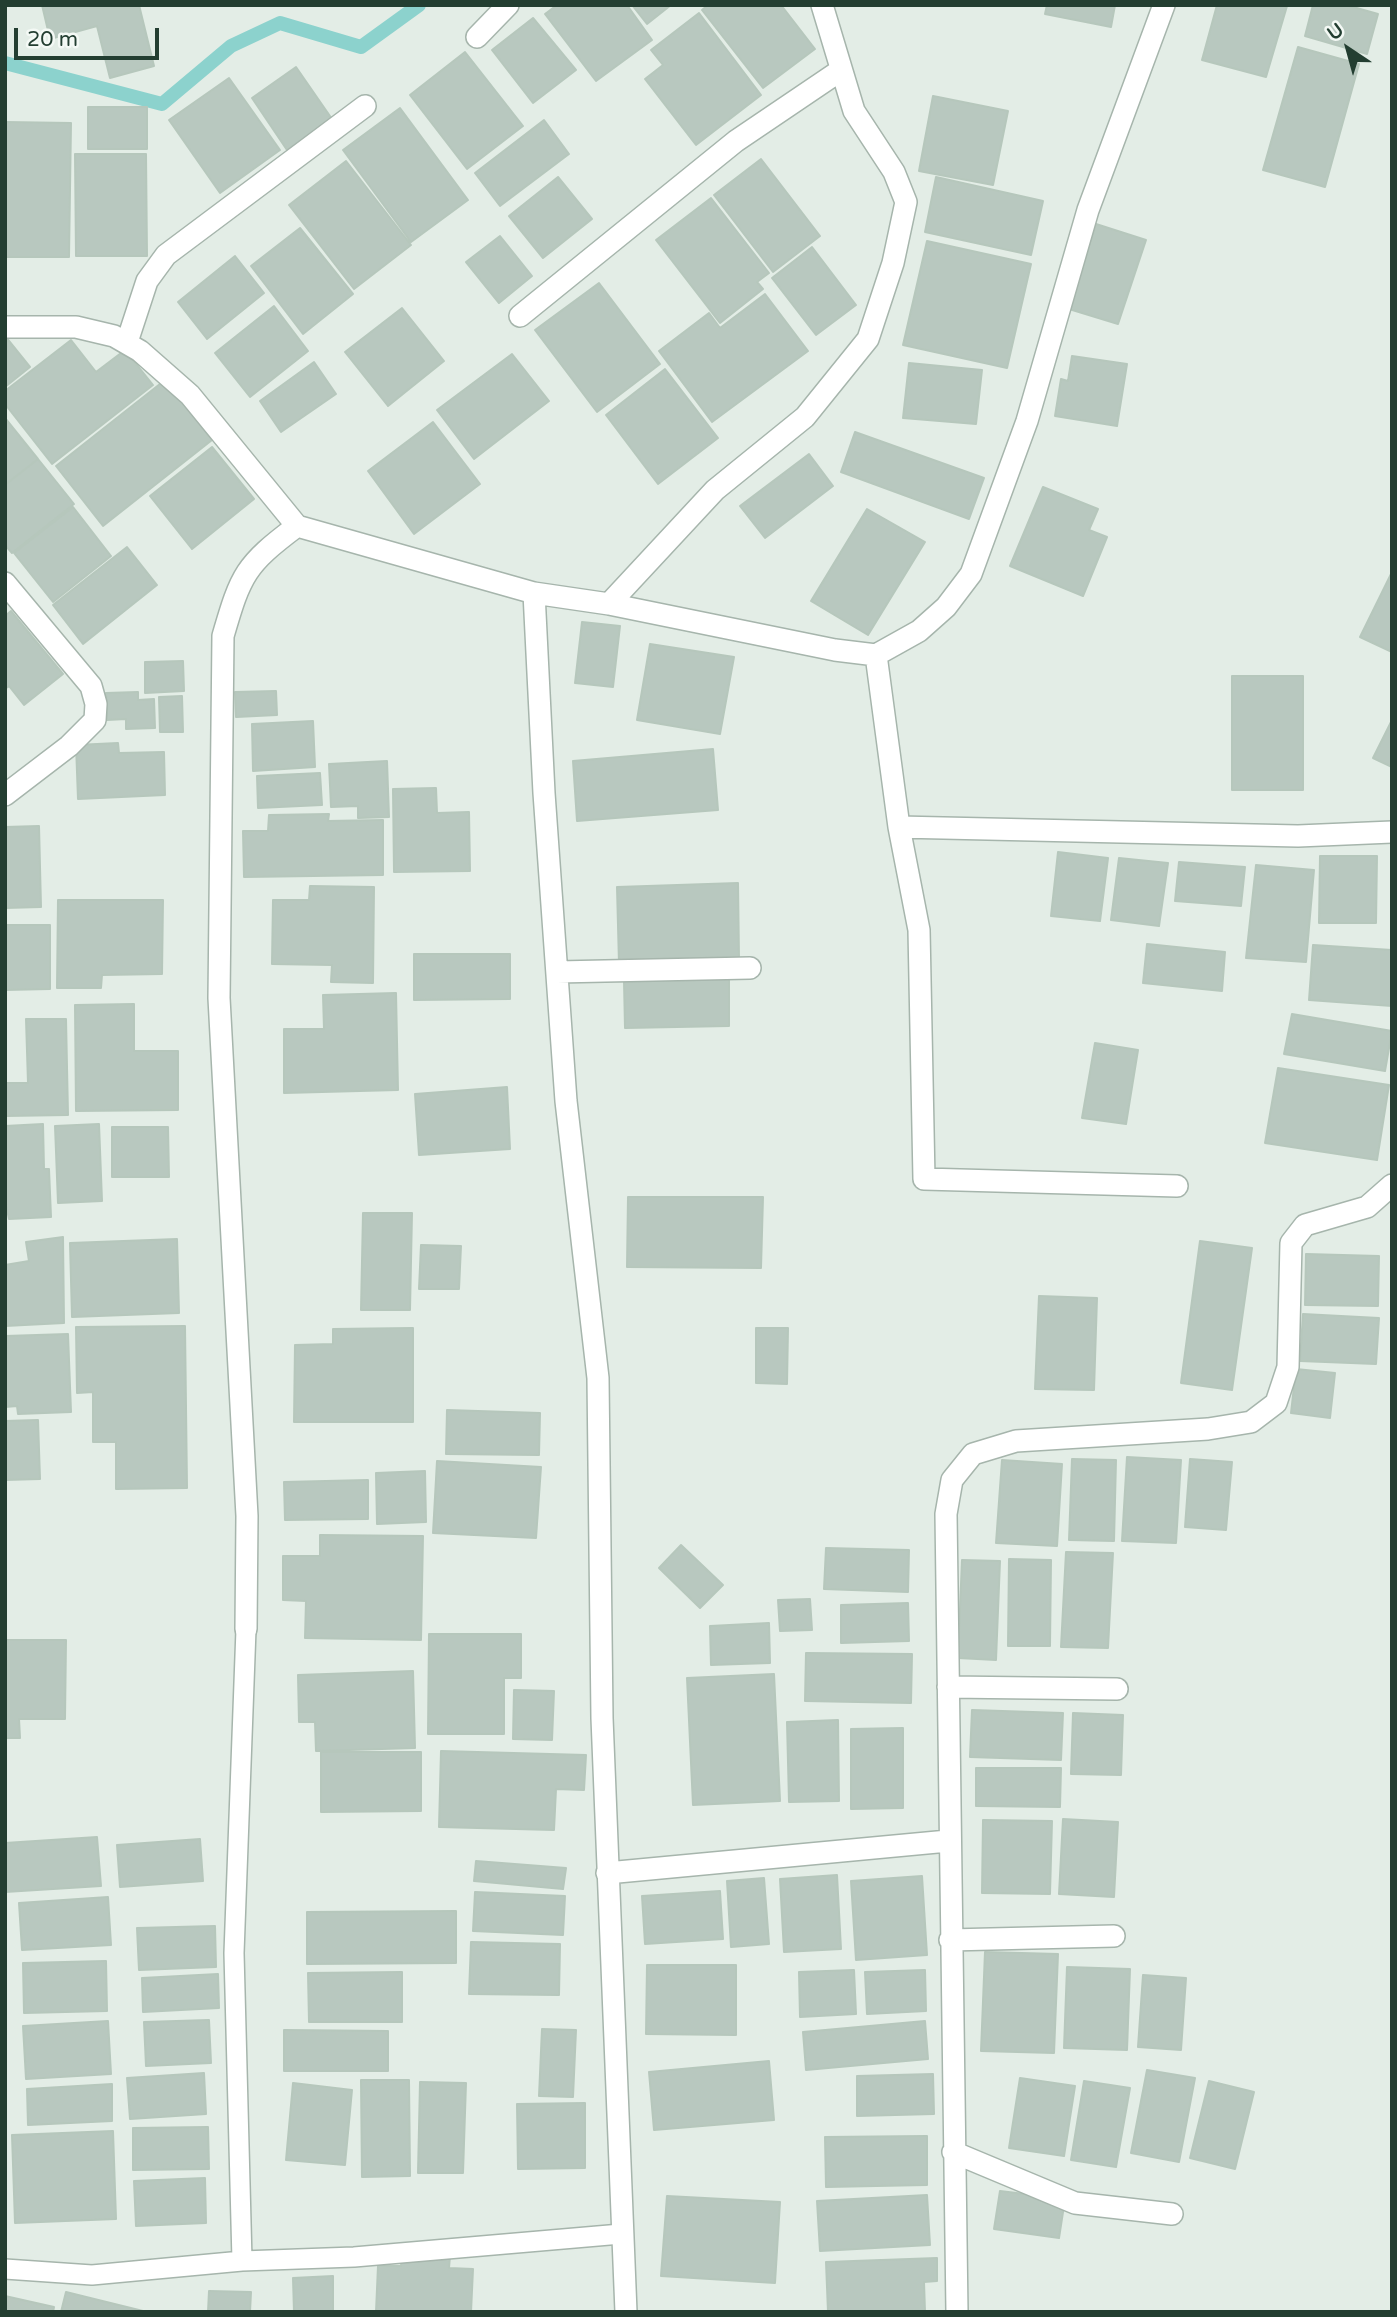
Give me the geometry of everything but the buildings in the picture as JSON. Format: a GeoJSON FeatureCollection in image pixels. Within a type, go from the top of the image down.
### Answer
{"type":"FeatureCollection","features":[{"type":"Feature","properties":{"kind":"street"},"geometry":{"type":"LineString","coordinates":[[477,37],[508,5]]}},
{"type":"Feature","properties":{"kind":"street"},"geometry":{"type":"LineString","coordinates":[[609,604],[715,490],[805,417],[868,339],[893,263],[906,202],[894,172],[854,111],[822,5]]}},
{"type":"Feature","properties":{"kind":"street"},"geometry":{"type":"LineString","coordinates":[[5,327],[76,327],[127,342],[190,394],[297,526],[534,593],[609,604],[835,650],[876,655],[919,631],[946,607],[971,574],[1027,421],[1088,210],[1164,5]]}},
{"type":"Feature","properties":{"kind":"street"},"geometry":{"type":"LineString","coordinates":[[520,316],[736,141],[841,70]]}},
{"type":"Feature","properties":{"kind":"street"},"geometry":{"type":"LineString","coordinates":[[127,342],[147,281],[166,255],[365,106]]}},
{"type":"Feature","properties":{"kind":"street"},"geometry":{"type":"LineString","coordinates":[[246,1629],[247,1516],[219,998],[223,636],[239,582],[261,553],[297,526]]}},
{"type":"Feature","properties":{"kind":"street"},"geometry":{"type":"LineString","coordinates":[[5,583],[91,686],[96,704],[95,720],[69,746],[5,795]]}},
{"type":"Feature","properties":{"kind":"street"},"geometry":{"type":"LineString","coordinates":[[534,593],[544,793],[566,1101],[598,1378],[602,1718],[626,2312]]}},
{"type":"Feature","properties":{"kind":"street"},"geometry":{"type":"LineString","coordinates":[[876,655],[899,827],[919,930],[924,1179],[1177,1186]]}},
{"type":"Feature","properties":{"kind":"street"},"geometry":{"type":"LineString","coordinates":[[899,827],[1298,836],[1392,832]]}},
{"type":"Feature","properties":{"kind":"street"},"geometry":{"type":"LineString","coordinates":[[557,972],[750,968]]}},
{"type":"Feature","properties":{"kind":"street"},"geometry":{"type":"LineString","coordinates":[[957,2312],[948,1841],[946,1514],[952,1480],[973,1454],[1016,1441],[1208,1429],[1251,1422],[1276,1403],[1288,1367],[1291,1243],[1305,1224],[1367,1207],[1392,1185]]}},
{"type":"Feature","properties":{"kind":"street"},"geometry":{"type":"LineString","coordinates":[[948,1687],[1117,1689]]}},
{"type":"Feature","properties":{"kind":"street"},"geometry":{"type":"LineString","coordinates":[[607,1873],[948,1841]]}},
{"type":"Feature","properties":{"kind":"street"},"geometry":{"type":"LineString","coordinates":[[950,1940],[1114,1936]]}},
{"type":"Feature","properties":{"kind":"street"},"geometry":{"type":"LineString","coordinates":[[953,2152],[1075,2203],[1172,2214]]}},
{"type":"Feature","properties":{"kind":"lane"},"geometry":{"type":"LineString","coordinates":[[242,2261],[234,1953],[246,1629]]}},
{"type":"Feature","properties":{"kind":"lane"},"geometry":{"type":"LineString","coordinates":[[5,2269],[92,2275],[242,2261],[354,2257],[621,2234]]}},
{"type":"Feature","properties":{"kind":"waterway"},"geometry":{"type":"LineString","coordinates":[[5,63],[162,104],[231,46],[280,23],[361,47],[419,5]]}}]}
